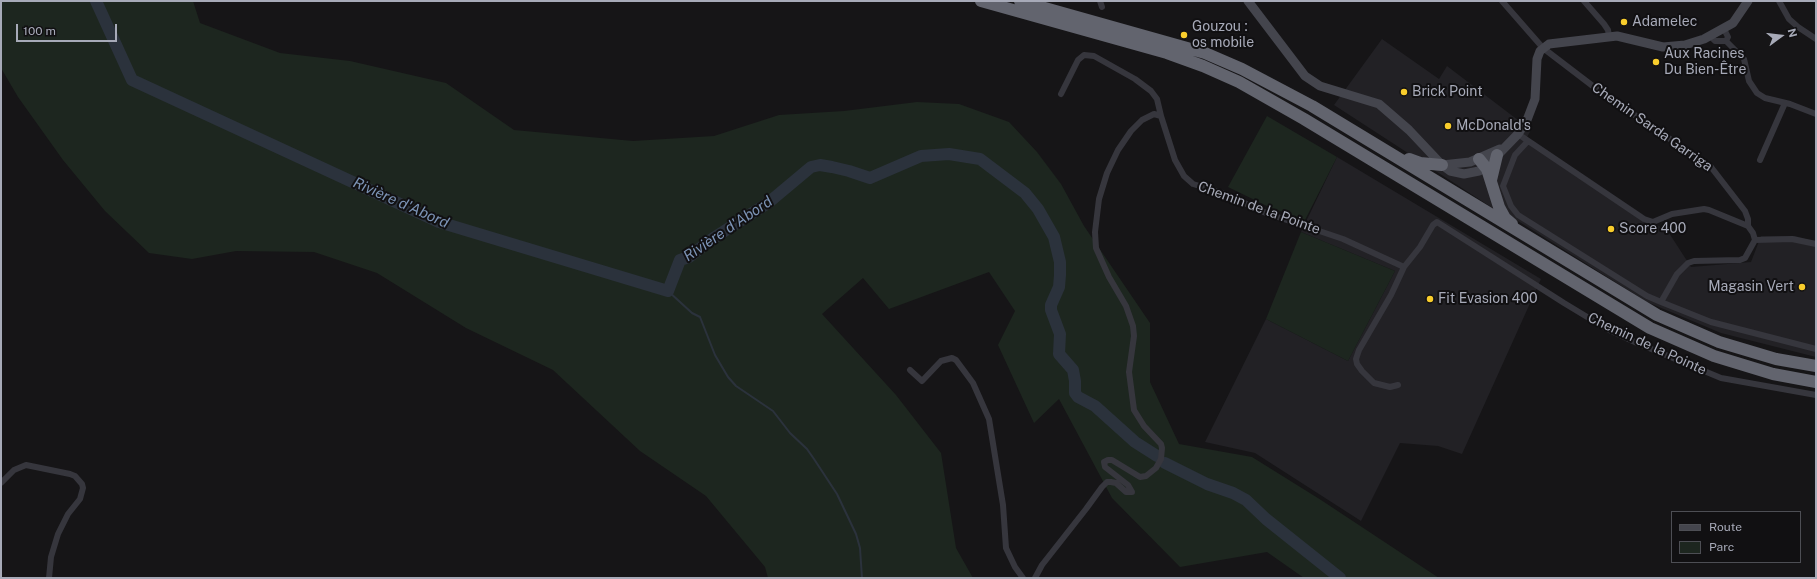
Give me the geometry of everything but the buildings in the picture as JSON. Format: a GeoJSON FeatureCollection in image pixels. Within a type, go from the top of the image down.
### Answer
{"type":"FeatureCollection","features":[{"type":"Feature","properties":{"kind":"highway"},"geometry":{"type":"LineString","coordinates":[[981,1],[1167,53],[1203,66],[1239,82],[1304,119],[1650,328],[1714,356],[1773,374],[1816,382]]}},
{"type":"Feature","properties":{"kind":"highway"},"geometry":{"type":"LineString","coordinates":[[1020,1],[1205,54],[1242,69],[1337,118],[1386,147],[1414,161],[1426,165],[1442,165]]}},
{"type":"Feature","properties":{"kind":"highway"},"geometry":{"type":"LineString","coordinates":[[1312,106],[1656,315],[1719,342],[1776,359],[1816,366]]}},
{"type":"Feature","properties":{"kind":"highway"},"geometry":{"type":"LineString","coordinates":[[1491,180],[1501,151]]}},
{"type":"Feature","properties":{"kind":"highway"},"geometry":{"type":"LineString","coordinates":[[1482,163],[1491,180],[1499,207],[1505,218],[1516,227],[1624,293],[1638,304]]}},
{"type":"Feature","properties":{"kind":"main road"},"geometry":{"type":"LineString","coordinates":[[1248,1],[1305,76],[1320,86],[1379,104],[1409,130],[1442,165],[1450,171],[1464,174],[1473,173],[1482,163],[1501,151],[1518,134],[1532,111],[1535,99],[1537,59],[1543,48],[1558,42],[1609,36],[1625,37],[1663,47],[1674,47],[1696,42],[1724,29],[1737,18],[1748,1]]}},
{"type":"Feature","properties":{"kind":"street","name":"Chemin Sarda Garriga"},"geometry":{"type":"LineString","coordinates":[[1502,1],[1543,48],[1598,90],[1711,167],[1745,211],[1748,219],[1748,226],[1753,232],[1755,240]]}},
{"type":"Feature","properties":{"kind":"street"},"geometry":{"type":"LineString","coordinates":[[1584,1],[1608,30],[1609,36]]}},
{"type":"Feature","properties":{"kind":"street"},"geometry":{"type":"LineString","coordinates":[[1780,1],[1789,19],[1816,39]]}},
{"type":"Feature","properties":{"kind":"street"},"geometry":{"type":"LineString","coordinates":[[1724,29],[1728,37],[1726,41]]}},
{"type":"Feature","properties":{"kind":"street"},"geometry":{"type":"LineString","coordinates":[[1710,36],[1715,41],[1726,41]]}},
{"type":"Feature","properties":{"kind":"street"},"geometry":{"type":"LineString","coordinates":[[1726,41],[1744,59],[1748,81],[1757,93],[1765,98],[1785,103],[1816,114]]}},
{"type":"Feature","properties":{"kind":"street","name":"Chemin de la Pointe"},"geometry":{"type":"LineString","coordinates":[[1061,94],[1078,60],[1084,55],[1094,56],[1135,79],[1151,91],[1157,99],[1174,160],[1184,176],[1193,184],[1223,193],[1266,213],[1343,239],[1404,267],[1420,247],[1433,225],[1437,222],[1575,310],[1637,343],[1721,378],[1816,395]]}},
{"type":"Feature","properties":{"kind":"street"},"geometry":{"type":"LineString","coordinates":[[1760,160],[1785,103]]}},
{"type":"Feature","properties":{"kind":"street"},"geometry":{"type":"LineString","coordinates":[[1035,578],[1042,565],[1107,482],[1116,483],[1126,492],[1132,492],[1128,485],[1105,467],[1104,462],[1112,460],[1140,477],[1146,476],[1156,468],[1161,459],[1162,448],[1160,444],[1144,426],[1134,410],[1129,372],[1134,336],[1133,326],[1126,306],[1109,277],[1096,248],[1095,232],[1099,199],[1107,173],[1118,150],[1131,131],[1142,120],[1154,114],[1161,116]]}},
{"type":"Feature","properties":{"kind":"street"},"geometry":{"type":"LineString","coordinates":[[1518,134],[1644,219],[1653,222],[1672,214],[1704,209],[1710,210],[1748,226]]}},
{"type":"Feature","properties":{"kind":"street"},"geometry":{"type":"LineString","coordinates":[[1528,141],[1514,155],[1503,186],[1511,206],[1518,215],[1633,289],[1661,302],[1712,322],[1816,349]]}},
{"type":"Feature","properties":{"kind":"street"},"geometry":{"type":"LineString","coordinates":[[1501,151],[1514,155]]}},
{"type":"Feature","properties":{"kind":"street"},"geometry":{"type":"LineString","coordinates":[[1661,302],[1677,274],[1688,263],[1694,261],[1740,260],[1745,258],[1755,240],[1792,239],[1816,244]]}},
{"type":"Feature","properties":{"kind":"street"},"geometry":{"type":"LineString","coordinates":[[1398,385],[1390,387],[1374,383],[1362,371],[1357,364],[1356,359],[1359,350],[1391,295],[1404,267]]}},
{"type":"Feature","properties":{"kind":"street"},"geometry":{"type":"LineString","coordinates":[[910,370],[922,381],[942,362],[952,358],[956,360],[973,383],[989,419],[1003,505],[1006,548],[1015,567],[1023,578]]}},
{"type":"Feature","properties":{"kind":"street"},"geometry":{"type":"LineString","coordinates":[[1,483],[14,470],[26,465],[70,474],[80,480],[83,488],[80,499],[68,514],[58,534],[51,557],[49,578]]}},
{"type":"Feature","properties":{"kind":"shaded area"},"geometry":{"type":"Polygon","coordinates":[[[1382,39],[1439,79],[1447,66],[1531,130],[1527,137],[1669,233],[1691,267],[1751,262],[1761,236],[1795,236],[1816,242],[1816,357],[1721,333],[1647,302],[1518,221],[1491,207],[1334,105],[1382,39]]]}},
{"type":"Feature","properties":{"kind":"shaded area"},"geometry":{"type":"Polygon","coordinates":[[[1337,157],[1541,279],[1462,454],[1438,446],[1400,443],[1361,521],[1255,453],[1205,442],[1266,319],[1348,361],[1395,271],[1301,232],[1337,157]]]}},
{"type":"Feature","properties":{"kind":"green space"},"geometry":{"type":"Polygon","coordinates":[[[1,1],[193,1],[200,23],[280,53],[350,61],[446,83],[514,130],[633,141],[714,136],[779,115],[844,111],[917,102],[959,104],[1009,122],[1037,152],[1061,184],[1084,226],[1150,323],[1150,382],[1179,444],[1252,457],[1321,500],[1439,578],[1304,578],[1267,552],[1180,567],[1112,498],[1059,399],[1034,423],[998,345],[1015,311],[989,272],[889,309],[863,278],[822,314],[896,395],[941,453],[956,548],[973,578],[768,578],[765,567],[706,496],[640,451],[553,370],[466,328],[377,273],[314,252],[236,251],[192,259],[149,253],[105,211],[63,160],[18,97],[1,68],[1,1]]]}},
{"type":"Feature","properties":{"kind":"green space"},"geometry":{"type":"Polygon","coordinates":[[[1267,116],[1337,157],[1305,220],[1269,207],[1228,187],[1267,116]]]}},
{"type":"Feature","properties":{"kind":"green space"},"geometry":{"type":"Polygon","coordinates":[[[1301,232],[1395,271],[1348,361],[1266,319],[1301,232]]]}},
{"type":"Feature","properties":{"kind":"waterway","name":"Rivière d'Abord"},"geometry":{"type":"LineString","coordinates":[[96,1],[132,80],[439,222],[668,291],[680,260],[689,257],[712,239],[768,203],[811,167],[820,165],[832,167],[870,178],[921,156],[949,154],[980,159],[1025,193],[1038,209],[1054,237],[1060,262],[1060,275],[1059,287],[1051,305],[1051,310],[1060,334],[1059,354],[1073,370],[1075,393],[1078,397],[1095,406],[1135,442],[1157,456]]}},
{"type":"Feature","properties":{"kind":"waterway"},"geometry":{"type":"LineString","coordinates":[[668,291],[692,313],[700,317],[715,355],[728,377],[736,386],[773,411],[790,433],[807,449],[814,459],[837,494],[856,534],[860,548],[862,578]]}},
{"type":"Feature","properties":{"kind":"waterway","name":"Rivière d'Abord"},"geometry":{"type":"LineString","coordinates":[[1165,463],[1207,484],[1233,493],[1246,500],[1266,519],[1340,578]]}},
{"type":"Feature","properties":{"kind":"place","name":"Adamelec"},"geometry":{"type":"Point","coordinates":[1624,22]}},
{"type":"Feature","properties":{"kind":"place","name":"Gouzou : os mobile"},"geometry":{"type":"Point","coordinates":[1184,35]}},
{"type":"Feature","properties":{"kind":"place","name":"Aux Racines Du Bien-Être"},"geometry":{"type":"Point","coordinates":[1656,62]}},
{"type":"Feature","properties":{"kind":"place","name":"Brick Point"},"geometry":{"type":"Point","coordinates":[1404,92]}},
{"type":"Feature","properties":{"kind":"place","name":"McDonald's"},"geometry":{"type":"Point","coordinates":[1448,126]}},
{"type":"Feature","properties":{"kind":"place","name":"Score 400"},"geometry":{"type":"Point","coordinates":[1611,229]}},
{"type":"Feature","properties":{"kind":"place","name":"Magasin Vert"},"geometry":{"type":"Point","coordinates":[1802,287]}},
{"type":"Feature","properties":{"kind":"place","name":"Fit Evasion 400"},"geometry":{"type":"Point","coordinates":[1430,299]}}]}
